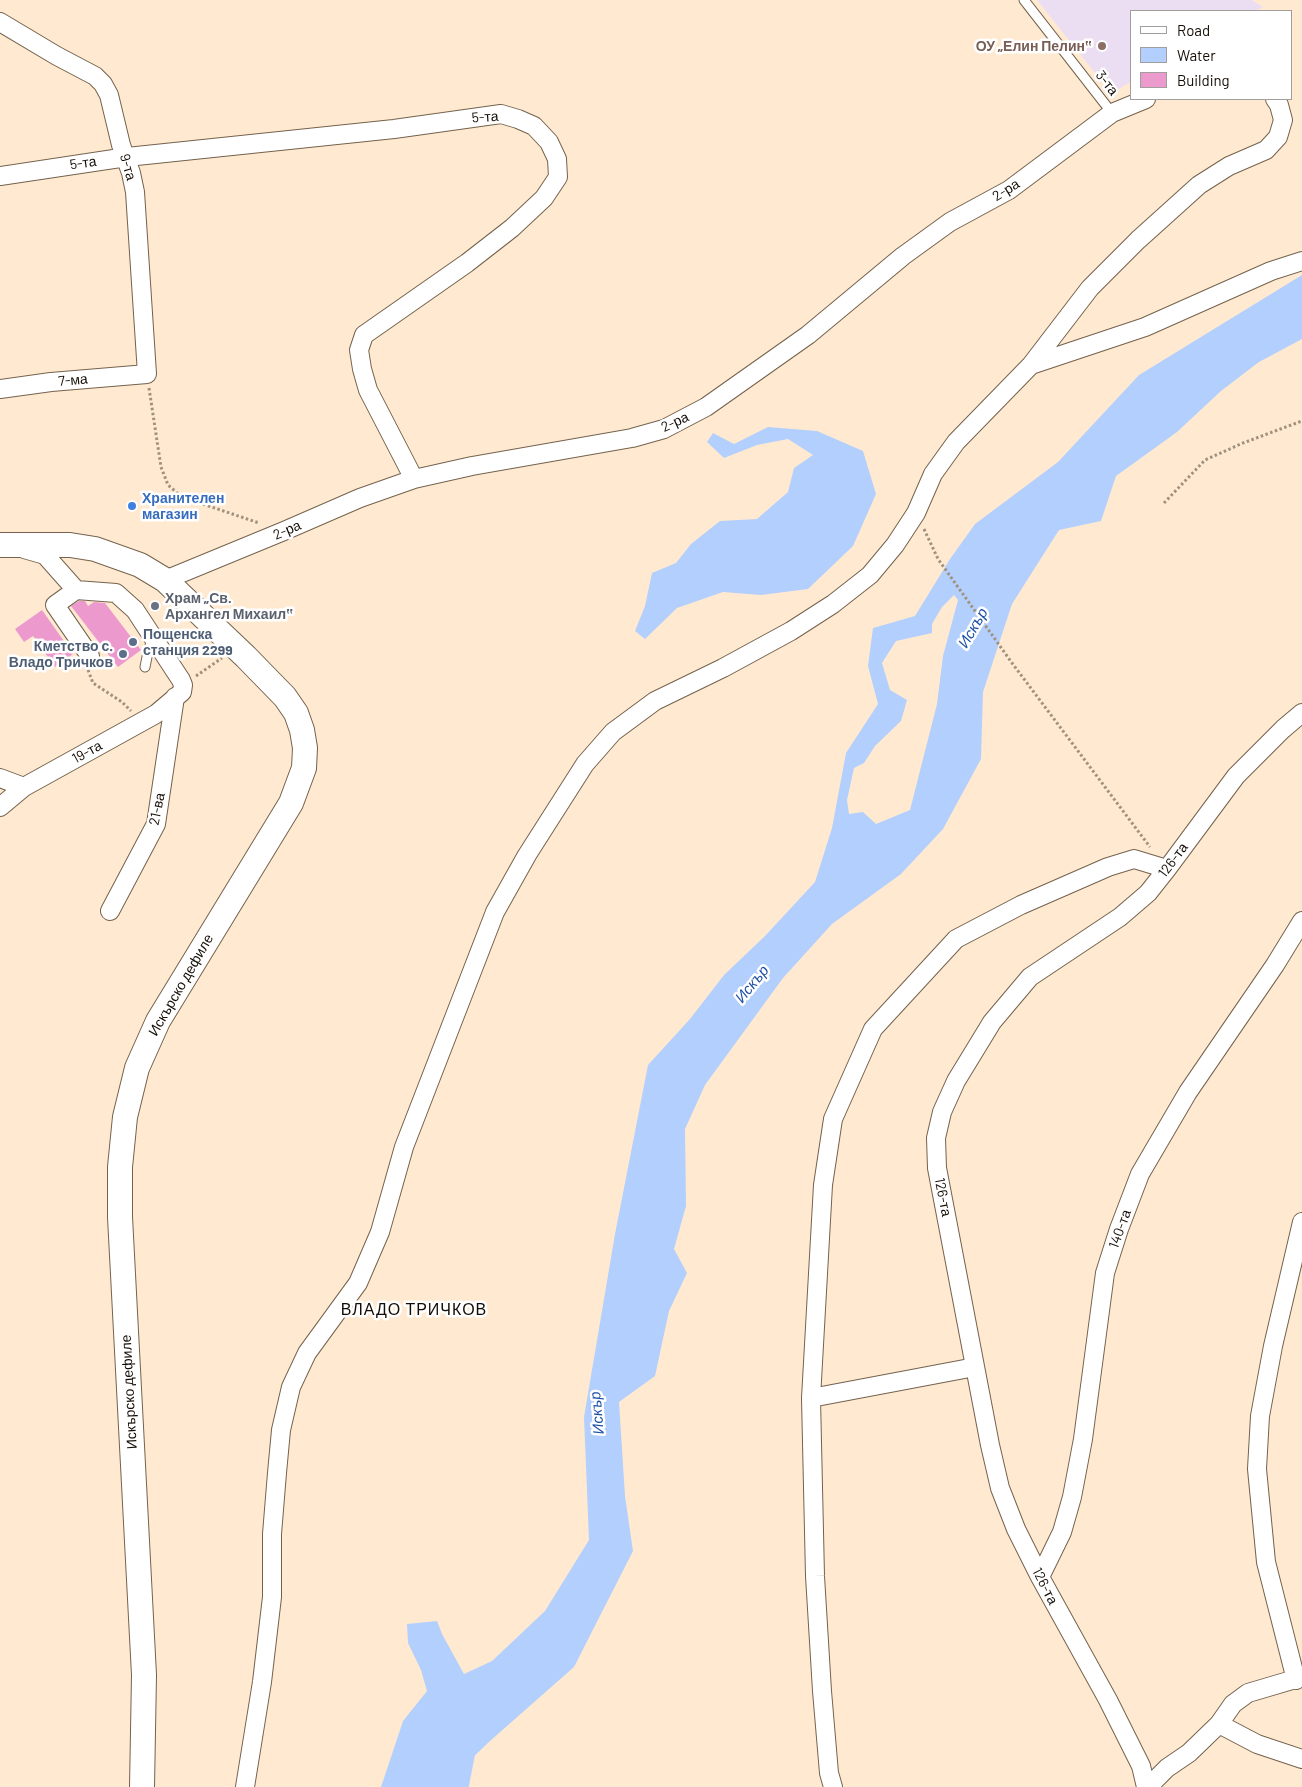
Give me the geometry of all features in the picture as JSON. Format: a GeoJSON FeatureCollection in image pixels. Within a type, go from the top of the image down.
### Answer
{"type":"FeatureCollection","features":[{"type":"Feature","properties":{"kind":"main road","name":"Искърско дефиле"},"geometry":{"type":"LineString","coordinates":[[3,545],[70,545],[95,549],[140,565],[165,580],[273,684],[296,713],[306,748],[304,768],[291,803],[158,1021],[138,1068],[125,1117],[120,1167],[120,1217],[144,1675],[142,1787]]}},
{"type":"Feature","properties":{"kind":"street","name":"9-та"},"geometry":{"type":"LineString","coordinates":[[0,22],[95,76],[103,84],[109,95],[114,118],[127,157],[134,192],[147,374]]}},
{"type":"Feature","properties":{"kind":"street","name":"2-ра"},"geometry":{"type":"LineString","coordinates":[[165,580],[360,498],[414,479],[472,466],[632,438],[664,429],[706,407],[808,335],[904,256],[950,222],[1008,190],[1112,113],[1144,100]]}},
{"type":"Feature","properties":{"kind":"street"},"geometry":{"type":"LineString","coordinates":[[245,1787],[262,1682],[271,1607],[272,1534],[276,1481],[281,1430],[291,1386],[307,1353],[358,1283],[380,1232],[404,1147],[495,912],[527,855],[585,764],[613,732],[655,701],[723,668],[791,631],[833,604],[870,575],[895,545],[916,513],[933,474],[956,442],[1031,364],[1090,288],[1138,240],[1199,185],[1229,166],[1266,150],[1278,137],[1283,120],[1276,100]]}},
{"type":"Feature","properties":{"kind":"street","name":"5-та"},"geometry":{"type":"LineString","coordinates":[[0,176],[127,157],[386,130],[501,114],[534,126],[549,142],[558,159],[558,177],[544,198],[512,228],[467,263],[364,335],[359,350],[368,390],[414,479]]}},
{"type":"Feature","properties":{"kind":"street"},"geometry":{"type":"LineString","coordinates":[[1031,364],[1145,327],[1272,271],[1302,261]]}},
{"type":"Feature","properties":{"kind":"street","name":"7-ма"},"geometry":{"type":"LineString","coordinates":[[0,389],[51,382],[147,374]]}},
{"type":"Feature","properties":{"kind":"street"},"geometry":{"type":"LineString","coordinates":[[3,545],[45,555],[76,590]]}},
{"type":"Feature","properties":{"kind":"street"},"geometry":{"type":"LineString","coordinates":[[90,656],[55,605],[76,590],[116,592],[135,610],[181,680],[179,691]]}},
{"type":"Feature","properties":{"kind":"street","name":"19-та"},"geometry":{"type":"LineString","coordinates":[[0,807],[24,787],[156,714],[179,691]]}},
{"type":"Feature","properties":{"kind":"street","name":"21-ва"},"geometry":{"type":"LineString","coordinates":[[110,911],[156,824],[179,691]]}},
{"type":"Feature","properties":{"kind":"street","name":"126-та"},"geometry":{"type":"LineString","coordinates":[[1147,1787],[1141,1766],[1108,1700],[1040,1577],[1016,1529],[1000,1488],[990,1445],[937,1168],[936,1138],[942,1112],[956,1081],[992,1022],[1030,977],[1120,917],[1148,892],[1236,776],[1282,729],[1302,713]]}},
{"type":"Feature","properties":{"kind":"street"},"geometry":{"type":"LineString","coordinates":[[0,778],[24,787]]}},
{"type":"Feature","properties":{"kind":"street"},"geometry":{"type":"LineString","coordinates":[[833,1787],[829,1773],[815,1576],[811,1398],[823,1185],[833,1119],[873,1030],[956,940],[1021,906],[1108,866],[1134,859],[1167,869]]}},
{"type":"Feature","properties":{"kind":"street","name":"140-та"},"geometry":{"type":"LineString","coordinates":[[1040,1577],[1062,1532],[1072,1497],[1083,1439],[1105,1273],[1140,1174],[1188,1092],[1275,965],[1302,921]]}},
{"type":"Feature","properties":{"kind":"street"},"geometry":{"type":"LineString","coordinates":[[1147,1787],[1168,1768],[1189,1753],[1219,1724],[1233,1704],[1248,1693],[1299,1679],[1266,1562],[1257,1469],[1260,1416],[1273,1346],[1302,1222]]}},
{"type":"Feature","properties":{"kind":"street"},"geometry":{"type":"LineString","coordinates":[[811,1398],[975,1367]]}},
{"type":"Feature","properties":{"kind":"street"},"geometry":{"type":"LineString","coordinates":[[1219,1724],[1257,1744],[1302,1759]]}},
{"type":"Feature","properties":{"kind":"lane","name":"3-та"},"geometry":{"type":"LineString","coordinates":[[1024,0],[1112,113]]}},
{"type":"Feature","properties":{"kind":"lane"},"geometry":{"type":"LineString","coordinates":[[145,667],[153,637]]}},
{"type":"Feature","properties":{"kind":"path"},"geometry":{"type":"LineString","coordinates":[[147,374],[161,467],[168,485],[182,497],[284,531]]}},
{"type":"Feature","properties":{"kind":"path"},"geometry":{"type":"LineString","coordinates":[[1164,503],[1205,460],[1243,443],[1302,421]]}},
{"type":"Feature","properties":{"kind":"path"},"geometry":{"type":"LineString","coordinates":[[916,513],[938,559],[1012,663],[1167,869]]}},
{"type":"Feature","properties":{"kind":"path"},"geometry":{"type":"LineString","coordinates":[[179,691],[237,648]]}},
{"type":"Feature","properties":{"kind":"path"},"geometry":{"type":"LineString","coordinates":[[90,656],[87,666],[93,683],[130,709],[135,717],[136,725]]}},
{"type":"Feature","properties":{"kind":"shaded area","name":"ОУ „Елин Пелин‟"},"geometry":{"type":"Polygon","coordinates":[[[1037,0],[1252,0],[1263,7],[1257,10],[1130,10],[1130,83],[1111,93],[1037,0]]]}},
{"type":"Feature","properties":{"kind":"water"},"geometry":{"type":"Polygon","coordinates":[[[1302,275],[1302,339],[1259,362],[1221,391],[1177,432],[1116,476],[1101,521],[1059,530],[1012,604],[983,692],[981,759],[943,829],[901,874],[832,924],[783,978],[705,1085],[685,1129],[686,1206],[674,1249],[687,1273],[669,1311],[655,1376],[619,1402],[625,1496],[633,1551],[574,1667],[490,1741],[442,1787],[381,1787],[403,1721],[427,1691],[421,1670],[408,1643],[407,1624],[437,1621],[464,1674],[492,1661],[545,1611],[589,1540],[584,1417],[615,1234],[648,1065],[690,1019],[724,975],[765,936],[815,882],[832,828],[846,753],[878,704],[868,666],[873,628],[915,616],[950,559],[975,524],[1058,462],[1139,375],[1302,275]],[[954,595],[942,607],[932,624],[932,633],[896,641],[882,663],[890,690],[907,700],[901,721],[875,746],[864,763],[854,768],[847,800],[849,814],[863,812],[876,824],[910,810],[937,704],[943,656],[958,600],[954,595]]]}},
{"type":"Feature","properties":{"kind":"water"},"geometry":{"type":"Polygon","coordinates":[[[768,427],[817,431],[863,451],[876,494],[853,546],[808,589],[761,595],[723,592],[677,608],[645,639],[635,631],[645,606],[652,573],[676,563],[691,544],[720,521],[757,519],[788,492],[794,468],[813,455],[788,439],[757,445],[724,458],[707,442],[713,433],[734,444],[768,427]]]}},
{"type":"Feature","properties":{"kind":"building"},"geometry":{"type":"Polygon","coordinates":[[[79,601],[85,601],[88,606],[94,602],[105,603],[141,650],[118,667],[71,606],[79,601]]]}},
{"type":"Feature","properties":{"kind":"building"},"geometry":{"type":"Polygon","coordinates":[[[42,610],[73,654],[55,667],[33,636],[24,642],[15,629],[42,610]]]}},
{"type":"Feature","properties":{"kind":"waterway","name":"Искър"},"geometry":{"type":"LineString","coordinates":[[454,1787],[464,1735]]}},
{"type":"Feature","properties":{"kind":"place","name":"ОУ „Елин Пелин‟"},"geometry":{"type":"Point","coordinates":[1102,46]}},
{"type":"Feature","properties":{"kind":"place","name":"Хранителен магазин"},"geometry":{"type":"Point","coordinates":[132,506]}},
{"type":"Feature","properties":{"kind":"place","name":"Храм „Св. Архангел Михаил‟"},"geometry":{"type":"Point","coordinates":[155,606]}},
{"type":"Feature","properties":{"kind":"place","name":"Пощенска станция 2299"},"geometry":{"type":"Point","coordinates":[133,642]}},
{"type":"Feature","properties":{"kind":"place","name":"Кметство с. Владо Тричков"},"geometry":{"type":"Point","coordinates":[123,654]}},
{"type":"Feature","properties":{"kind":"district","name":"ВЛАДО ТРИЧКОВ"},"geometry":{"type":"Point","coordinates":[414,1310]}}]}
